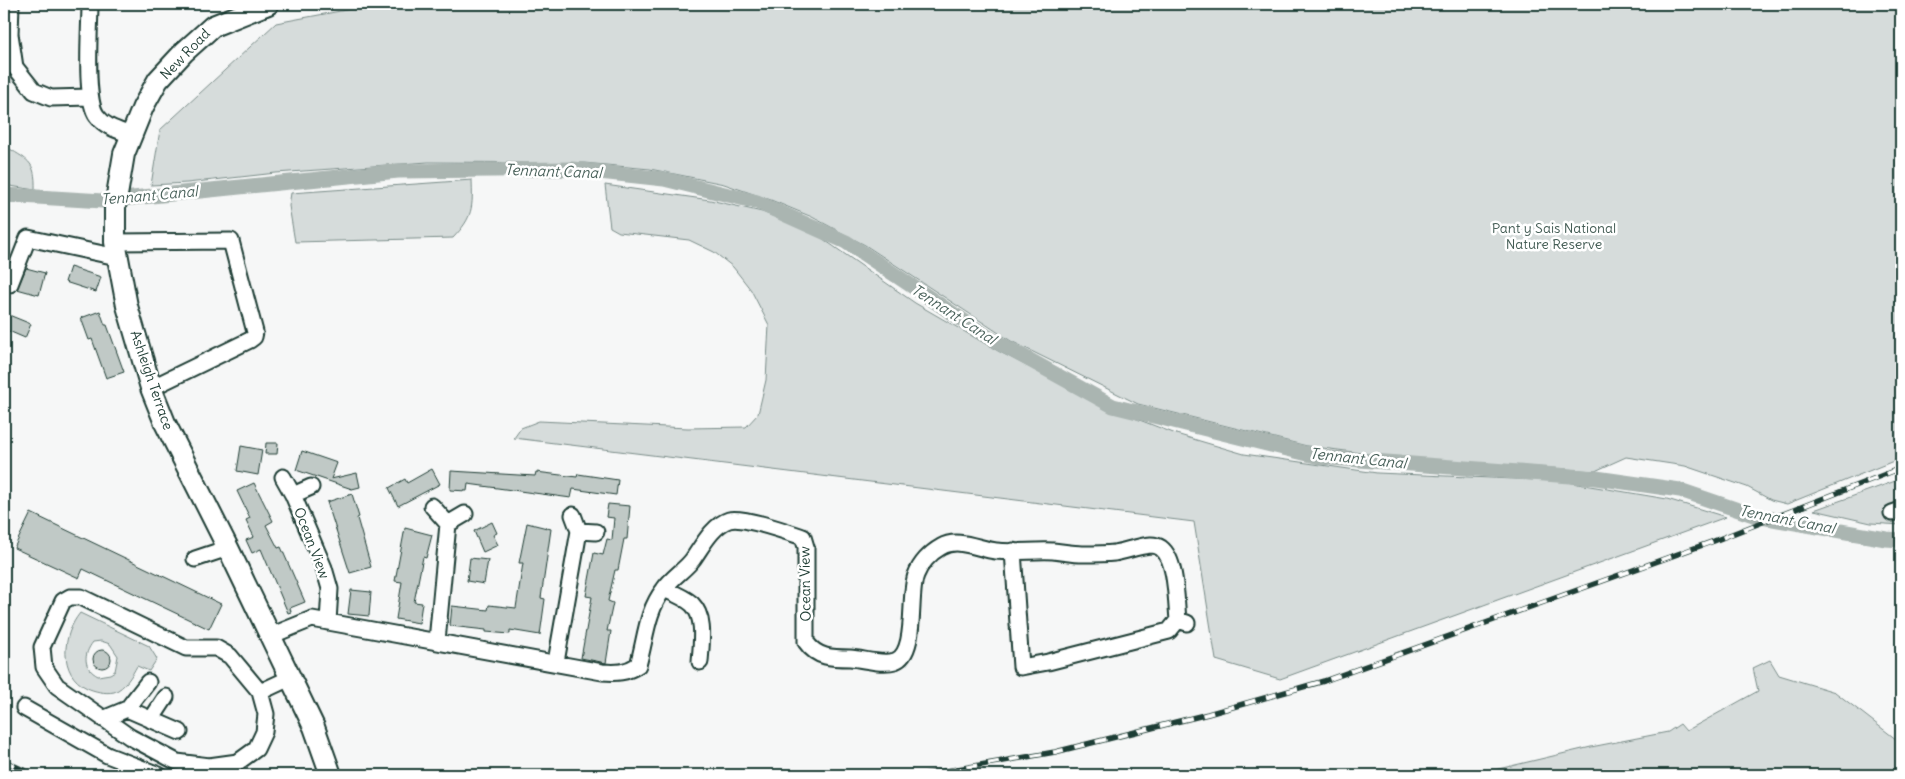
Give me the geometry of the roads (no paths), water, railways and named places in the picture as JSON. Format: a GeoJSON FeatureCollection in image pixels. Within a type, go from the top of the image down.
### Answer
{"type":"FeatureCollection","features":[{"type":"Feature","properties":{"kind":"main road","name":"New Road"},"geometry":{"type":"LineString","coordinates":[[130,135],[158,80],[184,52],[212,26],[268,4]]}},
{"type":"Feature","properties":{"kind":"main road","name":"Ashleigh Terrace"},"geometry":{"type":"LineString","coordinates":[[130,135],[124,154],[115,207],[116,250],[126,306],[165,423],[228,548],[314,727],[331,775]]}},
{"type":"Feature","properties":{"kind":"street"},"geometry":{"type":"LineString","coordinates":[[11,4],[10,34],[15,67],[34,91],[51,98],[90,97]]}},
{"type":"Feature","properties":{"kind":"street"},"geometry":{"type":"LineString","coordinates":[[90,4],[90,97],[96,115],[107,126],[130,135]]}},
{"type":"Feature","properties":{"kind":"street"},"geometry":{"type":"LineString","coordinates":[[10,284],[28,238],[116,250],[231,241],[255,332],[254,337],[152,388]]}},
{"type":"Feature","properties":{"kind":"street","name":"Ocean View"},"geometry":{"type":"LineString","coordinates":[[283,478],[293,495],[324,568],[330,589],[328,622]]}},
{"type":"Feature","properties":{"kind":"street","name":"Ocean View"},"geometry":{"type":"LineString","coordinates":[[293,495],[312,487]]}},
{"type":"Feature","properties":{"kind":"street"},"geometry":{"type":"LineString","coordinates":[[432,506],[448,524],[437,641]]}},
{"type":"Feature","properties":{"kind":"street"},"geometry":{"type":"LineString","coordinates":[[448,524],[464,514]]}},
{"type":"Feature","properties":{"kind":"street"},"geometry":{"type":"LineString","coordinates":[[556,662],[579,531],[573,515]]}},
{"type":"Feature","properties":{"kind":"street","name":"Ocean View"},"geometry":{"type":"LineString","coordinates":[[270,636],[312,619],[556,662],[602,672],[620,673],[638,665],[644,632],[654,606],[671,580],[691,562],[705,541],[720,524],[730,520],[741,519],[774,529],[785,530],[803,537],[806,547],[806,642],[812,650],[829,658],[896,661],[904,654],[908,644],[915,577],[921,565],[930,554],[942,546],[954,544],[966,544],[996,551],[1013,551],[1053,551],[1081,554],[1114,553],[1153,545],[1161,548],[1169,556],[1182,622],[1170,631],[1021,667],[1013,551]]}},
{"type":"Feature","properties":{"kind":"street"},"geometry":{"type":"LineString","coordinates":[[579,531],[596,532]]}},
{"type":"Feature","properties":{"kind":"street"},"geometry":{"type":"LineString","coordinates":[[195,559],[228,548]]}},
{"type":"Feature","properties":{"kind":"street"},"geometry":{"type":"LineString","coordinates":[[664,589],[691,603],[696,609],[702,627],[700,662]]}},
{"type":"Feature","properties":{"kind":"street"},"geometry":{"type":"LineString","coordinates":[[70,597],[82,597],[186,648],[216,648],[230,656],[260,692],[266,714],[264,732],[256,748],[238,762],[210,766],[177,762],[130,737],[104,719],[57,686],[44,667],[42,647],[63,602],[70,597]]}},
{"type":"Feature","properties":{"kind":"street"},"geometry":{"type":"LineString","coordinates":[[260,692],[290,678]]}},
{"type":"Feature","properties":{"kind":"street"},"geometry":{"type":"LineString","coordinates":[[104,719],[127,709],[148,682]]}},
{"type":"Feature","properties":{"kind":"street"},"geometry":{"type":"LineString","coordinates":[[151,720],[166,697]]}},
{"type":"Feature","properties":{"kind":"street"},"geometry":{"type":"LineString","coordinates":[[24,708],[107,755],[159,775]]}},
{"type":"Feature","properties":{"kind":"street"},"geometry":{"type":"LineString","coordinates":[[127,709],[180,732]]}},
{"type":"Feature","properties":{"kind":"street"},"geometry":{"type":"LineString","coordinates":[[220,775],[232,763]]}},
{"type":"Feature","properties":{"kind":"waterway","name":"Tennant Canal"},"geometry":{"type":"LineString","coordinates":[[4,195],[103,201],[398,171],[572,169],[664,179],[757,202],[846,242],[988,337],[1113,406],[1320,457],[1596,478],[1680,490],[1756,516],[1901,540]]}},
{"type":"Feature","properties":{"kind":"railway"},"geometry":{"type":"LineString","coordinates":[[923,775],[1055,752],[1208,714],[1324,681],[1714,541],[1901,468]]}},
{"type":"Feature","properties":{"kind":"railway"},"geometry":{"type":"LineString","coordinates":[[4,761],[34,775]]}},
{"type":"Feature","properties":{"kind":"park label","name":"Pant y Sais National Nature Reserve"},"geometry":{"type":"Point","coordinates":[1554,236]}}]}
